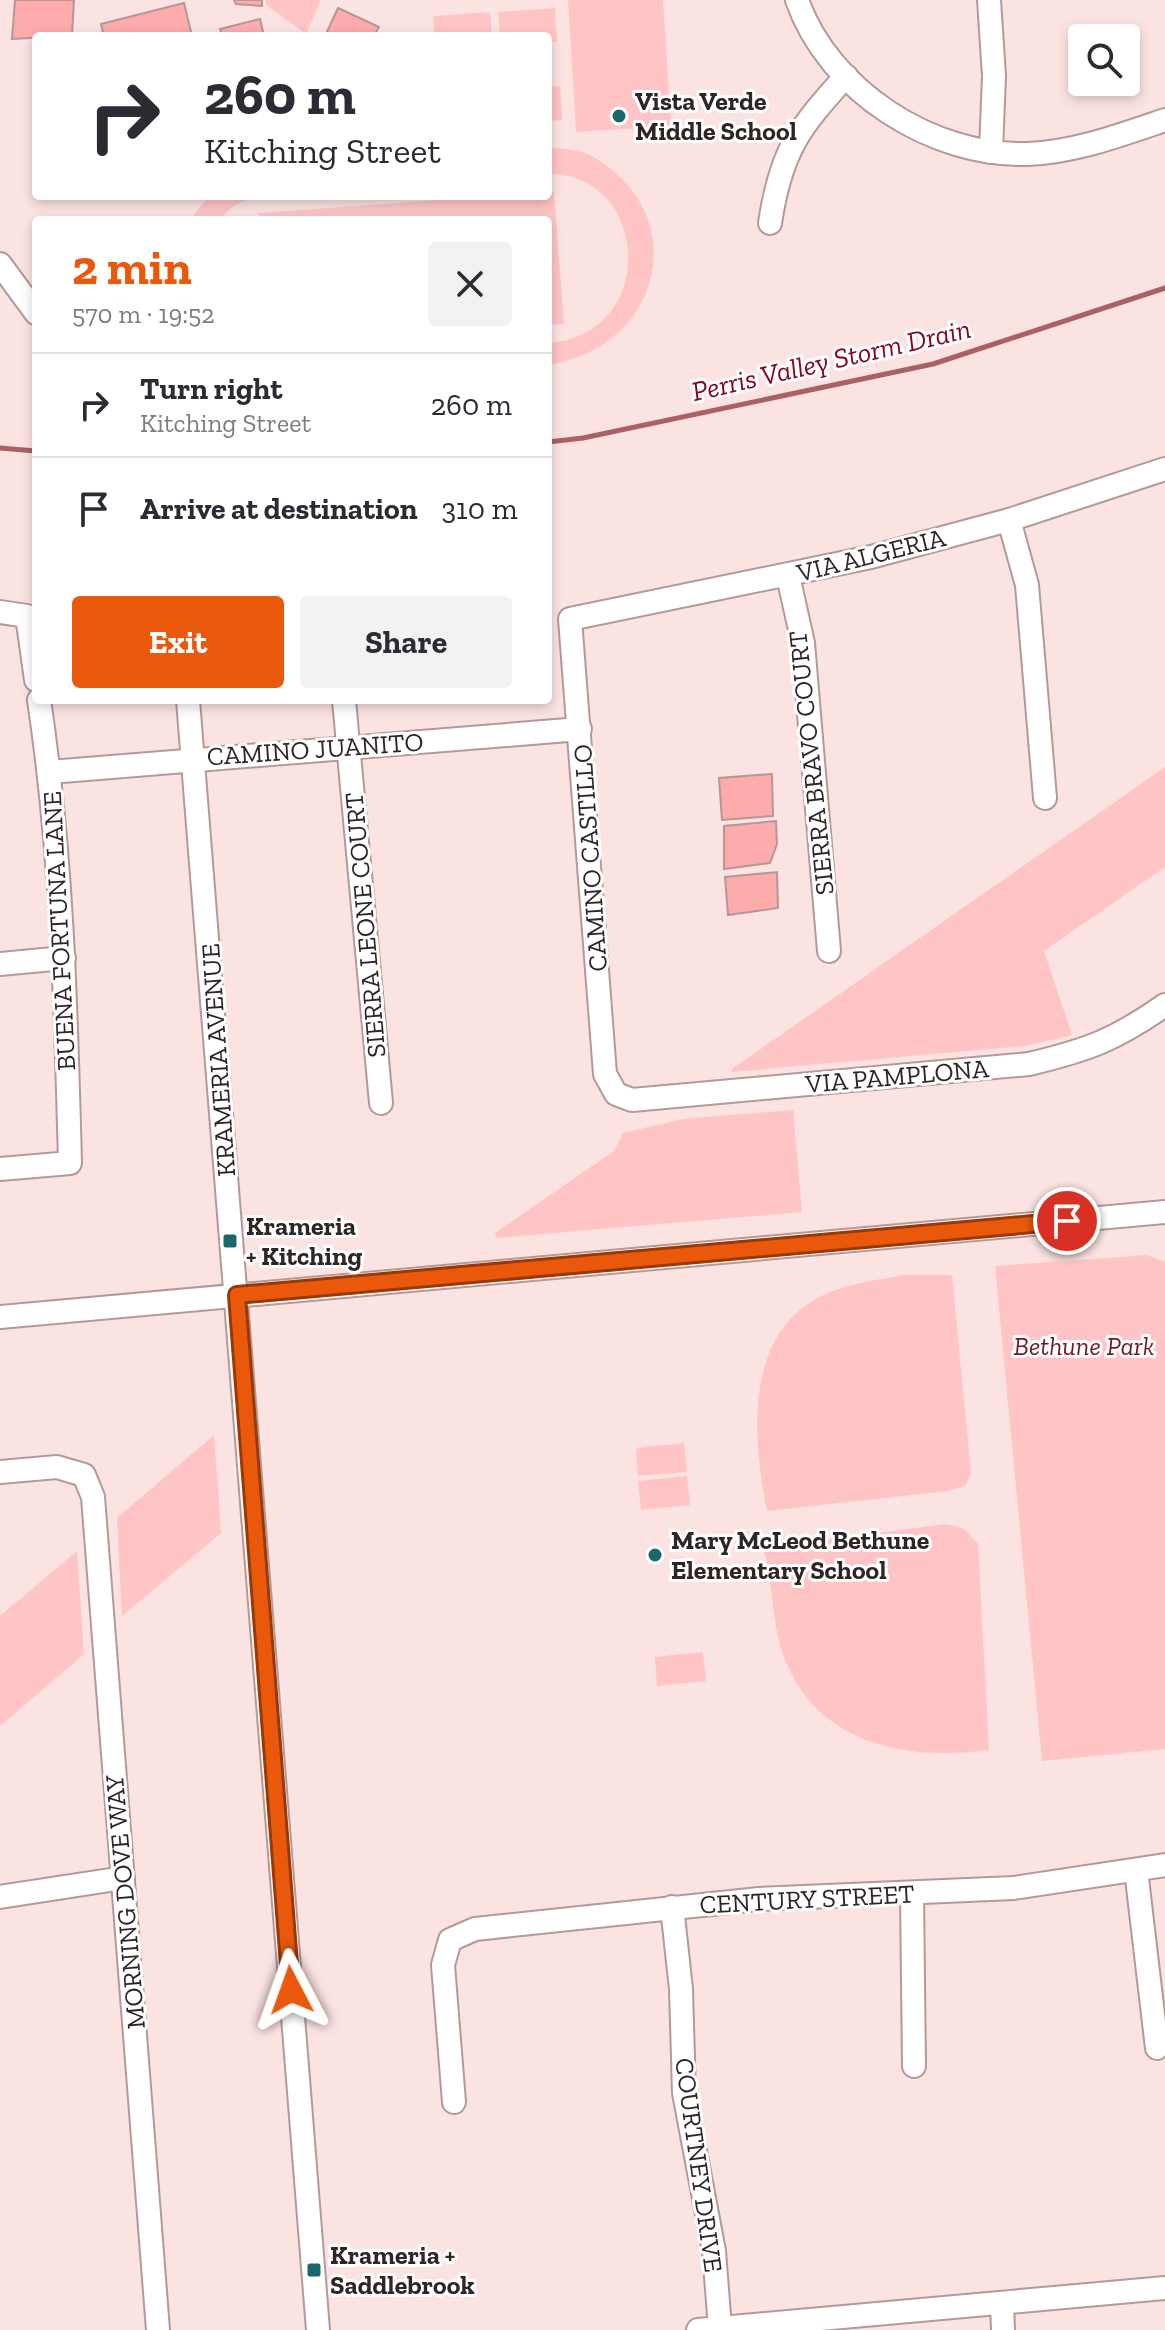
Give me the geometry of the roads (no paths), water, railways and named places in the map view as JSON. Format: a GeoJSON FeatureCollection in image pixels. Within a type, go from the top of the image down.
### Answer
{"type":"FeatureCollection","features":[{"type":"Feature","properties":{"kind":"street"},"geometry":{"type":"LineString","coordinates":[[797,0],[819,42],[846,76],[894,118],[940,138],[991,152],[1060,150],[1165,120]]}},
{"type":"Feature","properties":{"kind":"street"},"geometry":{"type":"LineString","coordinates":[[989,0],[994,76],[991,152]]}},
{"type":"Feature","properties":{"kind":"street"},"geometry":{"type":"LineString","coordinates":[[770,223],[785,157],[803,124],[846,76]]}},
{"type":"Feature","properties":{"kind":"street"},"geometry":{"type":"LineString","coordinates":[[0,264],[32,308]]}},
{"type":"Feature","properties":{"kind":"street","name":"VIA ALGERIA"},"geometry":{"type":"LineString","coordinates":[[570,619],[788,576],[1009,520],[1165,469]]}},
{"type":"Feature","properties":{"kind":"street"},"geometry":{"type":"LineString","coordinates":[[1009,520],[1027,585],[1045,798]]}},
{"type":"Feature","properties":{"kind":"street","name":"SIERRA BRAVO COURT"},"geometry":{"type":"LineString","coordinates":[[788,576],[803,643],[829,951]]}},
{"type":"Feature","properties":{"kind":"street"},"geometry":{"type":"LineString","coordinates":[[0,612],[27,616],[32,652]]}},
{"type":"Feature","properties":{"kind":"street","name":"CAMINO CASTILLO"},"geometry":{"type":"LineString","coordinates":[[570,619],[605,1074],[616,1094]]}},
{"type":"Feature","properties":{"kind":"street","name":"BUENA FORTUNA LANE"},"geometry":{"type":"LineString","coordinates":[[0,1169],[70,1163],[64,958],[50,772],[40,704]]}},
{"type":"Feature","properties":{"kind":"street","name":"KRAMERIA AVENUE"},"geometry":{"type":"LineString","coordinates":[[188,704],[318,2330]]}},
{"type":"Feature","properties":{"kind":"street","name":"SIERRA LEONE COURT"},"geometry":{"type":"LineString","coordinates":[[344,704],[381,1103]]}},
{"type":"Feature","properties":{"kind":"street","name":"CAMINO JUANITO"},"geometry":{"type":"LineString","coordinates":[[50,772],[580,729]]}},
{"type":"Feature","properties":{"kind":"street"},"geometry":{"type":"LineString","coordinates":[[0,964],[64,958]]}},
{"type":"Feature","properties":{"kind":"street","name":"VIA PAMPLONA"},"geometry":{"type":"LineString","coordinates":[[616,1094],[632,1100],[1029,1064],[1077,1052],[1122,1035],[1165,1005]]}},
{"type":"Feature","properties":{"kind":"street"},"geometry":{"type":"LineString","coordinates":[[0,1317],[1165,1212]]}},
{"type":"Feature","properties":{"kind":"street","name":"MORNING DOVE WAY"},"geometry":{"type":"LineString","coordinates":[[0,1472],[57,1467],[84,1475],[93,1497],[158,2330]]}},
{"type":"Feature","properties":{"kind":"street","name":"CENTURY STREET"},"geometry":{"type":"LineString","coordinates":[[454,2102],[443,1965],[450,1940],[475,1929],[816,1895],[1014,1888],[1165,1865]]}},
{"type":"Feature","properties":{"kind":"street"},"geometry":{"type":"LineString","coordinates":[[1136,1870],[1157,2048]]}},
{"type":"Feature","properties":{"kind":"street"},"geometry":{"type":"LineString","coordinates":[[0,1897],[123,1878]]}},
{"type":"Feature","properties":{"kind":"street"},"geometry":{"type":"LineString","coordinates":[[912,1893],[914,2066]]}},
{"type":"Feature","properties":{"kind":"street","name":"COURTNEY DRIVE"},"geometry":{"type":"LineString","coordinates":[[672,1907],[681,1989],[684,2093],[714,2251],[709,2329]]}},
{"type":"Feature","properties":{"kind":"street"},"geometry":{"type":"LineString","coordinates":[[709,2329],[1165,2288]]}},
{"type":"Feature","properties":{"kind":"street"},"geometry":{"type":"LineString","coordinates":[[1002,2303],[1003,2330]]}},
{"type":"Feature","properties":{"kind":"waterway","name":"Perris Valley Storm Drain"},"geometry":{"type":"LineString","coordinates":[[552,442],[583,438],[933,364],[1165,288]]}},
{"type":"Feature","properties":{"kind":"waterway","name":"Perris Valley Storm Drain"},"geometry":{"type":"LineString","coordinates":[[0,448],[32,451]]}},
{"type":"Feature","properties":{"kind":"place","name":"Vista Verde Middle School"},"geometry":{"type":"Point","coordinates":[619,116]}},
{"type":"Feature","properties":{"kind":"place","name":"Krameria + Kitching"},"geometry":{"type":"Point","coordinates":[230,1241]}},
{"type":"Feature","properties":{"kind":"place","name":"Mary McLeod Bethune Elementary School"},"geometry":{"type":"Point","coordinates":[655,1555]}},
{"type":"Feature","properties":{"kind":"place","name":"Krameria + Saddlebrook"},"geometry":{"type":"Point","coordinates":[314,2270]}},
{"type":"Feature","properties":{"kind":"park label","name":"Bethune Park"},"geometry":{"type":"Point","coordinates":[1084,1346]}}]}
